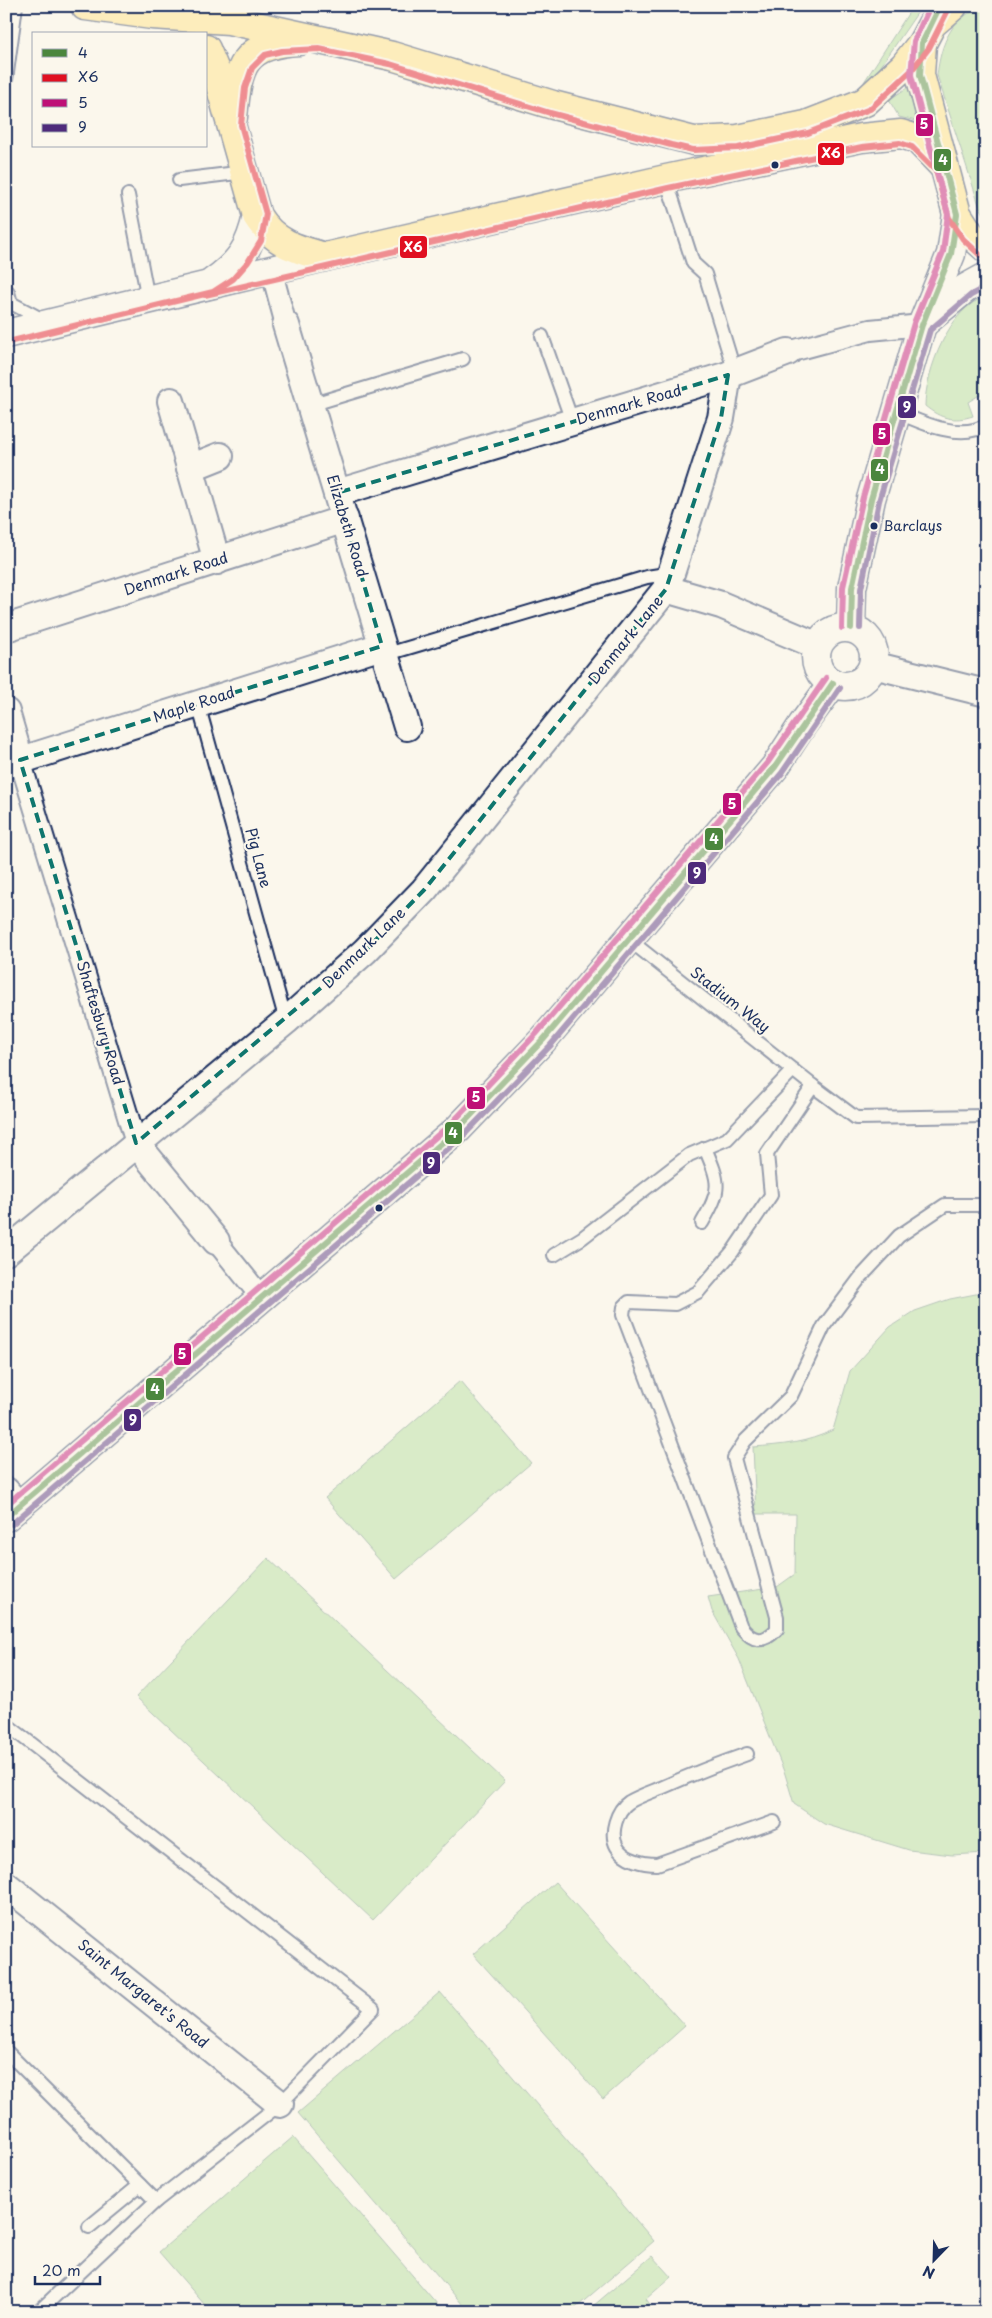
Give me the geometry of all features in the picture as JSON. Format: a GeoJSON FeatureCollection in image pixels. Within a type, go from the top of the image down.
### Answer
{"type":"FeatureCollection","features":[{"type":"Feature","properties":{"kind":"main road"},"geometry":{"type":"LineString","coordinates":[[85,6],[152,15],[230,20],[392,56],[553,105],[694,141],[738,139],[806,125],[865,102],[904,66],[931,25],[953,6]]}},
{"type":"Feature","properties":{"kind":"main road"},"geometry":{"type":"LineString","coordinates":[[152,15],[189,32]]}},
{"type":"Feature","properties":{"kind":"main road"},"geometry":{"type":"LineString","coordinates":[[931,25],[920,75],[957,214],[970,234],[986,248]]}},
{"type":"Feature","properties":{"kind":"main road"},"geometry":{"type":"LineString","coordinates":[[232,126],[236,86],[244,63],[261,46],[281,42],[320,40]]}},
{"type":"Feature","properties":{"kind":"main road"},"geometry":{"type":"LineString","coordinates":[[208,54],[217,75],[257,216],[265,230],[280,241],[300,250],[326,257]]}},
{"type":"Feature","properties":{"kind":"main road"},"geometry":{"type":"LineString","coordinates":[[6,334],[48,322],[666,179],[861,138],[901,134],[917,139],[944,167]]}},
{"type":"Feature","properties":{"kind":"main road"},"geometry":{"type":"LineString","coordinates":[[852,628],[852,588],[871,499],[922,325],[951,254],[957,214]]}},
{"type":"Feature","properties":{"kind":"main road"},"geometry":{"type":"LineString","coordinates":[[210,284],[227,272],[242,256],[252,239],[257,216]]}},
{"type":"Feature","properties":{"kind":"main road"},"geometry":{"type":"LineString","coordinates":[[922,325],[966,288],[986,277]]}},
{"type":"Feature","properties":{"kind":"main road"},"geometry":{"type":"LineString","coordinates":[[839,628],[852,628],[861,632],[871,644],[874,654],[873,665],[868,674],[856,684],[846,686],[833,683],[825,678],[818,666],[816,656],[818,646],[827,634],[839,628]]}},
{"type":"Feature","properties":{"kind":"main road"},"geometry":{"type":"LineString","coordinates":[[10,1505],[262,1298],[458,1129],[543,1040],[775,768],[802,724],[833,683]]}},
{"type":"Feature","properties":{"kind":"street"},"geometry":{"type":"LineString","coordinates":[[271,270],[286,325]]}},
{"type":"Feature","properties":{"kind":"street","name":"Elizabeth Road"},"geometry":{"type":"LineString","coordinates":[[286,325],[407,727]]}},
{"type":"Feature","properties":{"kind":"street","name":"Denmark Road"},"geometry":{"type":"LineString","coordinates":[[337,494],[732,374],[788,352],[870,330],[922,325]]}},
{"type":"Feature","properties":{"kind":"street","name":"Denmark Lane"},"geometry":{"type":"LineString","coordinates":[[6,1252],[286,1021],[364,951],[424,890],[669,581],[721,418],[732,374]]}},
{"type":"Feature","properties":{"kind":"street"},"geometry":{"type":"LineString","coordinates":[[171,401],[217,561]]}},
{"type":"Feature","properties":{"kind":"street"},"geometry":{"type":"LineString","coordinates":[[190,468],[220,456]]}},
{"type":"Feature","properties":{"kind":"street","name":"Denmark Road"},"geometry":{"type":"LineString","coordinates":[[6,628],[345,519]]}},
{"type":"Feature","properties":{"kind":"street","name":"Denmark Lane"},"geometry":{"type":"LineString","coordinates":[[669,581],[818,646]]}},
{"type":"Feature","properties":{"kind":"street","name":"Maple Road"},"geometry":{"type":"LineString","coordinates":[[13,763],[198,704],[383,650]]}},
{"type":"Feature","properties":{"kind":"street"},"geometry":{"type":"LineString","coordinates":[[873,665],[986,693]]}},
{"type":"Feature","properties":{"kind":"street","name":"Shaftesbury Road"},"geometry":{"type":"LineString","coordinates":[[6,712],[13,763],[136,1143],[262,1298]]}},
{"type":"Feature","properties":{"kind":"street","name":"Saint Margaret's Road"},"geometry":{"type":"LineString","coordinates":[[6,1885],[280,2104]]}},
{"type":"Feature","properties":{"kind":"lane"},"geometry":{"type":"LineString","coordinates":[[6,80],[16,6]]}},
{"type":"Feature","properties":{"kind":"lane"},"geometry":{"type":"LineString","coordinates":[[179,180],[245,172]]}},
{"type":"Feature","properties":{"kind":"lane"},"geometry":{"type":"LineString","coordinates":[[666,179],[693,263],[705,274],[732,374]]}},
{"type":"Feature","properties":{"kind":"lane"},"geometry":{"type":"LineString","coordinates":[[128,195],[148,299]]}},
{"type":"Feature","properties":{"kind":"lane"},"geometry":{"type":"LineString","coordinates":[[8,292],[11,304],[48,322]]}},
{"type":"Feature","properties":{"kind":"lane"},"geometry":{"type":"LineString","coordinates":[[542,336],[572,422]]}},
{"type":"Feature","properties":{"kind":"lane"},"geometry":{"type":"LineString","coordinates":[[310,405],[463,359]]}},
{"type":"Feature","properties":{"kind":"lane"},"geometry":{"type":"LineString","coordinates":[[897,412],[946,430],[978,430],[986,425]]}},
{"type":"Feature","properties":{"kind":"lane"},"geometry":{"type":"LineString","coordinates":[[383,650],[647,577],[669,581]]}},
{"type":"Feature","properties":{"kind":"lane","name":"Pig Lane"},"geometry":{"type":"LineString","coordinates":[[198,704],[286,1021]]}},
{"type":"Feature","properties":{"kind":"lane","name":"Stadium Way"},"geometry":{"type":"LineString","coordinates":[[628,939],[856,1118],[986,1116]]}},
{"type":"Feature","properties":{"kind":"lane"},"geometry":{"type":"LineString","coordinates":[[554,1255],[582,1238],[689,1155],[727,1139],[793,1070]]}},
{"type":"Feature","properties":{"kind":"lane"},"geometry":{"type":"LineString","coordinates":[[813,1086],[767,1154],[771,1194],[733,1251],[698,1292],[675,1304],[630,1302],[624,1307],[623,1315],[741,1627],[748,1636],[759,1640],[769,1637],[777,1629],[777,1617],[734,1458],[745,1441],[791,1396],[824,1326],[860,1278],[899,1236],[945,1205],[986,1205]]}},
{"type":"Feature","properties":{"kind":"lane"},"geometry":{"type":"LineString","coordinates":[[702,1222],[716,1196],[717,1185],[716,1176],[705,1148]]}},
{"type":"Feature","properties":{"kind":"lane"},"geometry":{"type":"LineString","coordinates":[[6,1724],[373,2009],[280,2104],[156,2201],[38,2312]]}},
{"type":"Feature","properties":{"kind":"lane"},"geometry":{"type":"LineString","coordinates":[[748,1754],[708,1767],[628,1802],[616,1818],[613,1833],[617,1847],[627,1856],[642,1864],[658,1864],[774,1822]]}},
{"type":"Feature","properties":{"kind":"lane"},"geometry":{"type":"LineString","coordinates":[[6,2051],[156,2201]]}},
{"type":"Feature","properties":{"kind":"lane"},"geometry":{"type":"LineString","coordinates":[[89,2227],[140,2185]]}},
{"type":"Feature","properties":{"kind":"highlighted area"},"geometry":{"type":"Polygon","coordinates":[[[728,375],[721,418],[666,589],[424,890],[365,951],[136,1143],[20,760],[382,646],[337,493],[728,375]]]}},
{"type":"Feature","properties":{"kind":"green space"},"geometry":{"type":"Polygon","coordinates":[[[913,6],[922,6],[866,88],[864,82],[913,6]]]}},
{"type":"Feature","properties":{"kind":"green space"},"geometry":{"type":"Polygon","coordinates":[[[986,7],[986,218],[979,205],[937,75],[941,52],[956,23],[964,16],[986,7]]]}},
{"type":"Feature","properties":{"kind":"green space"},"geometry":{"type":"Polygon","coordinates":[[[911,85],[919,120],[916,121],[899,117],[889,100],[911,85]]]}},
{"type":"Feature","properties":{"kind":"green space"},"geometry":{"type":"Polygon","coordinates":[[[986,297],[986,391],[968,402],[973,416],[954,419],[942,416],[925,406],[929,376],[935,359],[951,326],[961,313],[973,303],[986,297]]]}},
{"type":"Feature","properties":{"kind":"green space"},"geometry":{"type":"Polygon","coordinates":[[[986,1292],[986,1853],[952,1855],[909,1850],[824,1824],[794,1804],[785,1774],[739,1659],[712,1611],[708,1597],[777,1587],[795,1574],[796,1514],[756,1514],[753,1447],[804,1441],[833,1430],[850,1371],[890,1327],[915,1311],[950,1299],[986,1292]]]}},
{"type":"Feature","properties":{"kind":"green space"},"geometry":{"type":"Polygon","coordinates":[[[460,1381],[531,1463],[396,1579],[325,1498],[460,1381]]]}},
{"type":"Feature","properties":{"kind":"green space"},"geometry":{"type":"Polygon","coordinates":[[[268,1558],[505,1781],[373,1920],[136,1697],[268,1558]]]}},
{"type":"Feature","properties":{"kind":"green space"},"geometry":{"type":"Polygon","coordinates":[[[555,1882],[685,2026],[603,2099],[473,1954],[555,1882]]]}},
{"type":"Feature","properties":{"kind":"green space"},"geometry":{"type":"Polygon","coordinates":[[[440,1992],[654,2241],[571,2312],[469,2312],[298,2113],[440,1992]]]}},
{"type":"Feature","properties":{"kind":"green space"},"geometry":{"type":"Polygon","coordinates":[[[293,2137],[444,2312],[211,2312],[159,2252],[293,2137]]]}},
{"type":"Feature","properties":{"kind":"green space"},"geometry":{"type":"Polygon","coordinates":[[[652,2256],[671,2277],[646,2299],[656,2312],[586,2312],[652,2256]]]}},
{"type":"Feature","properties":{"kind":"transit line","name":"5"},"geometry":{"type":"LineString","coordinates":[[842,628],[843,587],[863,497],[914,323],[943,252],[948,214],[911,75],[914,41],[930,6]]}},
{"type":"Feature","properties":{"kind":"transit line","name":"4"},"geometry":{"type":"LineString","coordinates":[[851,628],[852,588],[871,499],[922,325],[951,254],[957,214],[920,75],[922,43],[940,6]]}},
{"type":"Feature","properties":{"kind":"transit line","name":"X6"},"geometry":{"type":"LineString","coordinates":[[8,342],[213,292],[233,279],[248,262],[261,241],[266,214],[241,125],[245,88],[252,68],[265,55],[282,51],[319,49],[390,64],[550,113],[671,145],[693,150],[738,148],[808,133],[870,109],[911,71],[929,48],[948,10]]}},
{"type":"Feature","properties":{"kind":"transit line","name":"X6"},"geometry":{"type":"LineString","coordinates":[[205,295],[668,188],[862,147],[900,143],[912,147],[936,171],[949,218],[963,239],[980,255]]}},
{"type":"Feature","properties":{"kind":"transit line","name":"9"},"geometry":{"type":"LineString","coordinates":[[860,628],[861,589],[879,501],[930,330],[971,295],[986,287]]}},
{"type":"Feature","properties":{"kind":"transit line","name":"5"},"geometry":{"type":"LineString","coordinates":[[6,1505],[452,1123],[536,1034],[768,762],[826,678]]}},
{"type":"Feature","properties":{"kind":"transit line","name":"4"},"geometry":{"type":"LineString","coordinates":[[6,1517],[458,1129],[543,1040],[775,767],[833,683]]}},
{"type":"Feature","properties":{"kind":"transit line","name":"9"},"geometry":{"type":"LineString","coordinates":[[12,1524],[464,1135],[550,1046],[782,773],[840,688]]}},
{"type":"Feature","properties":{"kind":"place","name":"Barclays"},"geometry":{"type":"Point","coordinates":[874,526]}}]}
